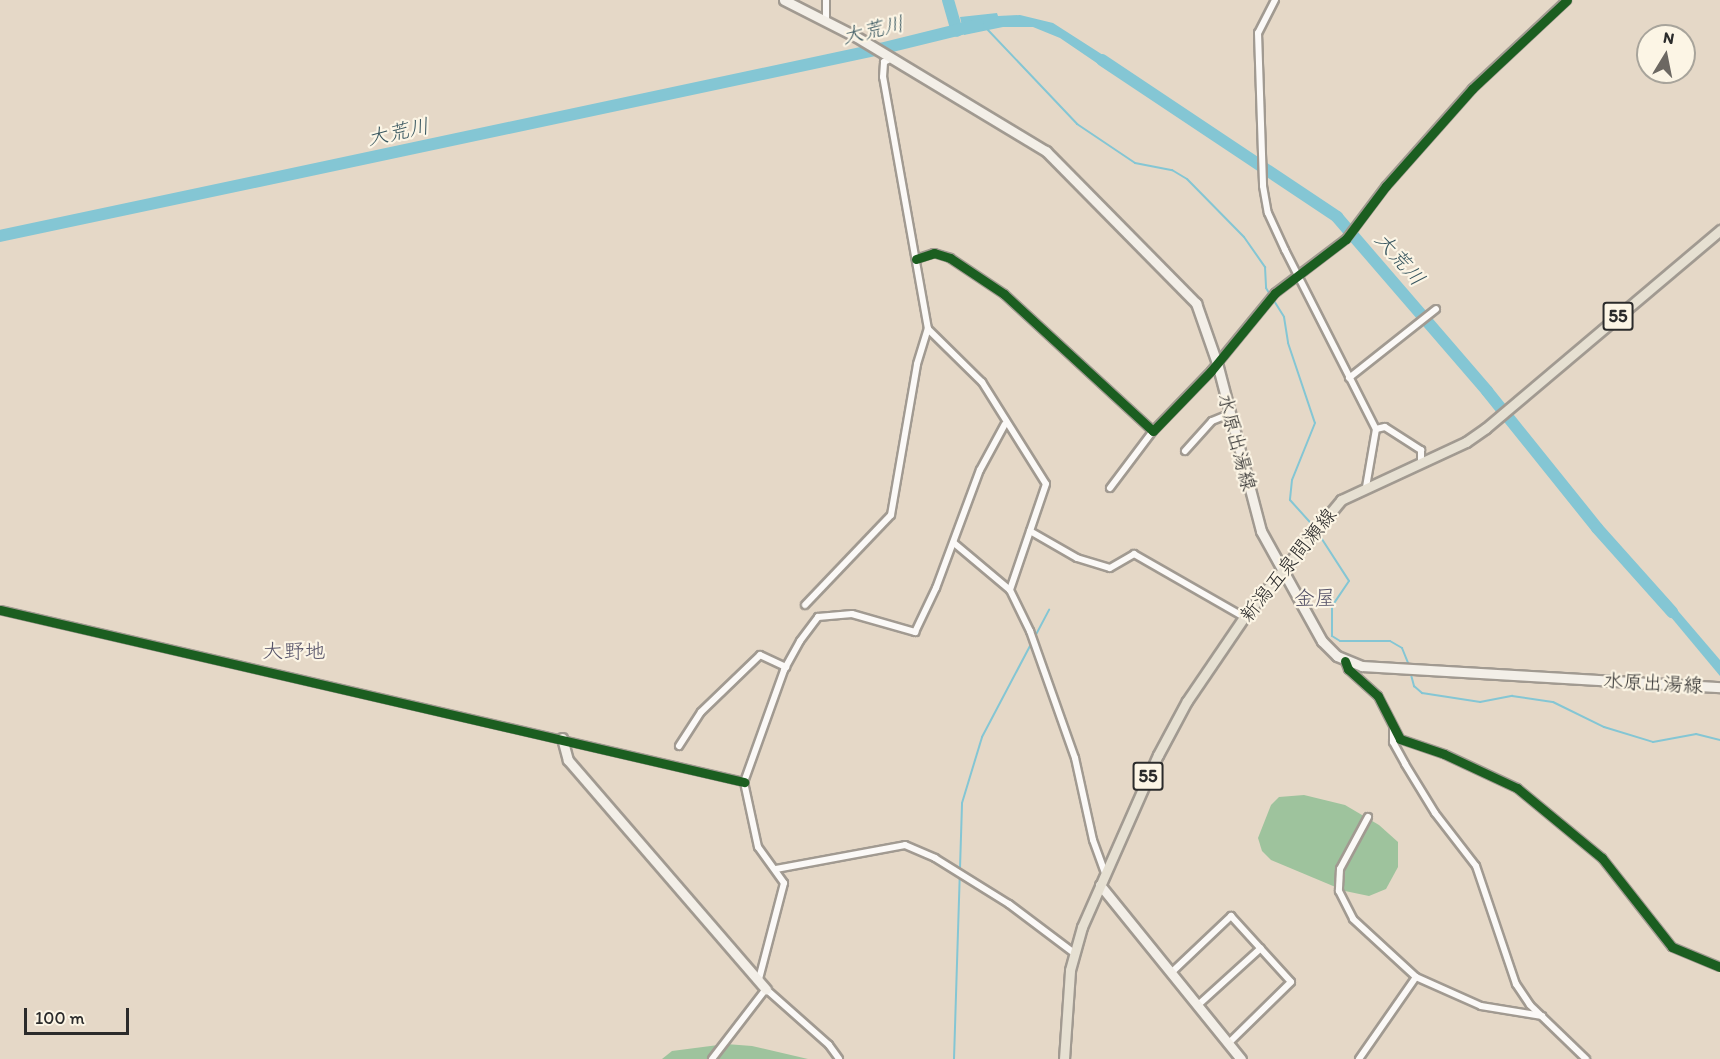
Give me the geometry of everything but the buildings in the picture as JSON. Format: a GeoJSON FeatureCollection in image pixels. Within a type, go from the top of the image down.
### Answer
{"type":"FeatureCollection","features":[{"type":"Feature","properties":{"kind":"main road","name":"水原出湯線"},"geometry":{"type":"LineString","coordinates":[[784,0],[859,39],[1046,151],[1077,179],[1196,303],[1217,363],[1261,531],[1322,640],[1346,661],[1411,669],[1717,687]]}},
{"type":"Feature","properties":{"kind":"main road","name":"新潟五泉間瀬線"},"geometry":{"type":"LineString","coordinates":[[1064,1059],[1074,953],[1100,885],[1187,701],[1244,617],[1317,526],[1341,500],[1466,442],[1486,428],[1720,230]]}},
{"type":"Feature","properties":{"kind":"main road"},"geometry":{"type":"LineString","coordinates":[[562,738],[568,760],[766,988]]}},
{"type":"Feature","properties":{"kind":"main road"},"geometry":{"type":"LineString","coordinates":[[1100,885],[1241,1059]]}},
{"type":"Feature","properties":{"kind":"street"},"geometry":{"type":"LineString","coordinates":[[826,0],[826,20]]}},
{"type":"Feature","properties":{"kind":"street"},"geometry":{"type":"LineString","coordinates":[[1275,0],[1258,33],[1263,186],[1268,213],[1348,378],[1376,429],[1366,487]]}},
{"type":"Feature","properties":{"kind":"street"},"geometry":{"type":"LineString","coordinates":[[1110,488],[1153,431],[1217,363],[1274,294],[1346,239],[1361,223],[1386,186],[1472,89],[1567,0]]}},
{"type":"Feature","properties":{"kind":"street"},"geometry":{"type":"LineString","coordinates":[[805,605],[891,515],[917,364],[928,329],[883,77],[886,57]]}},
{"type":"Feature","properties":{"kind":"street"},"geometry":{"type":"LineString","coordinates":[[916,259],[939,254],[1004,294],[1153,431]]}},
{"type":"Feature","properties":{"kind":"street"},"geometry":{"type":"LineString","coordinates":[[1348,378],[1436,309]]}},
{"type":"Feature","properties":{"kind":"street"},"geometry":{"type":"LineString","coordinates":[[928,329],[982,381],[1005,424],[1019,438],[1046,484],[1010,590]]}},
{"type":"Feature","properties":{"kind":"street"},"geometry":{"type":"LineString","coordinates":[[1185,450],[1212,421],[1229,414]]}},
{"type":"Feature","properties":{"kind":"street"},"geometry":{"type":"LineString","coordinates":[[759,980],[784,883],[758,847],[744,782],[786,667],[818,617],[852,614],[915,632],[954,543],[980,470],[1005,424]]}},
{"type":"Feature","properties":{"kind":"street"},"geometry":{"type":"LineString","coordinates":[[1376,429],[1385,427],[1421,450],[1421,462]]}},
{"type":"Feature","properties":{"kind":"street"},"geometry":{"type":"LineString","coordinates":[[1030,531],[1077,558],[1110,568],[1134,554],[1244,617]]}},
{"type":"Feature","properties":{"kind":"street"},"geometry":{"type":"LineString","coordinates":[[954,543],[1010,590],[1034,640],[1075,758],[1088,820],[1105,873]]}},
{"type":"Feature","properties":{"kind":"street"},"geometry":{"type":"LineString","coordinates":[[0,610],[562,738],[744,782]]}},
{"type":"Feature","properties":{"kind":"street"},"geometry":{"type":"LineString","coordinates":[[679,746],[701,712],[759,656],[786,667]]}},
{"type":"Feature","properties":{"kind":"street"},"geometry":{"type":"LineString","coordinates":[[1346,661],[1348,669],[1378,696],[1400,739],[1465,762],[1517,788],[1602,858],[1672,947],[1720,967]]}},
{"type":"Feature","properties":{"kind":"street"},"geometry":{"type":"LineString","coordinates":[[1393,727],[1393,742],[1405,764],[1435,813],[1476,866],[1508,967],[1530,1005],[1586,1059]]}},
{"type":"Feature","properties":{"kind":"street"},"geometry":{"type":"LineString","coordinates":[[1368,817],[1340,868],[1339,891],[1353,919],[1416,976],[1481,1006],[1542,1016]]}},
{"type":"Feature","properties":{"kind":"street"},"geometry":{"type":"LineString","coordinates":[[776,869],[905,845],[960,873],[1010,904],[1074,953]]}},
{"type":"Feature","properties":{"kind":"street"},"geometry":{"type":"LineString","coordinates":[[1171,973],[1231,916],[1291,982],[1229,1043]]}},
{"type":"Feature","properties":{"kind":"street"},"geometry":{"type":"LineString","coordinates":[[1197,1006],[1261,948]]}},
{"type":"Feature","properties":{"kind":"street"},"geometry":{"type":"LineString","coordinates":[[1359,1059],[1416,976]]}},
{"type":"Feature","properties":{"kind":"street"},"geometry":{"type":"LineString","coordinates":[[712,1059],[766,988],[829,1045],[839,1059]]}},
{"type":"Feature","properties":{"kind":"green space"},"geometry":{"type":"Polygon","coordinates":[[[1304,795],[1345,805],[1379,825],[1398,842],[1398,867],[1386,889],[1369,896],[1345,891],[1271,860],[1262,851],[1258,838],[1271,805],[1279,797],[1304,795]]]}},
{"type":"Feature","properties":{"kind":"green space"},"geometry":{"type":"Polygon","coordinates":[[[726,1044],[752,1046],[808,1059],[662,1059],[672,1051],[726,1044]]]}},
{"type":"Feature","properties":{"kind":"water"},"geometry":{"type":"Polygon","coordinates":[[[997,13],[998,16],[1020,15],[1053,23],[1117,64],[1110,72],[1060,38],[1033,27],[1003,27],[964,35],[960,17],[997,13]]]}},
{"type":"Feature","properties":{"kind":"water"},"geometry":{"type":"Polygon","coordinates":[[[1667,598],[1720,660],[1720,676],[1660,604],[1667,598]]]}},
{"type":"Feature","properties":{"kind":"waterway"},"geometry":{"type":"LineString","coordinates":[[948,0],[957,31]]}},
{"type":"Feature","properties":{"kind":"waterway","name":"大荒川"},"geometry":{"type":"LineString","coordinates":[[0,236],[880,49],[978,25]]}},
{"type":"Feature","properties":{"kind":"waterway"},"geometry":{"type":"LineString","coordinates":[[987,29],[1077,124],[1135,163],[1172,170],[1187,179],[1244,237],[1265,267],[1266,288],[1284,317],[1288,343],[1315,423],[1292,480],[1290,500],[1315,528]]}},
{"type":"Feature","properties":{"kind":"waterway","name":"大荒川"},"geometry":{"type":"LineString","coordinates":[[1102,60],[1337,217],[1487,391],[1597,528],[1672,612]]}},
{"type":"Feature","properties":{"kind":"waterway"},"geometry":{"type":"LineString","coordinates":[[1318,533],[1349,581],[1332,606],[1332,636],[1340,641],[1390,641],[1402,648],[1409,665]]}},
{"type":"Feature","properties":{"kind":"waterway"},"geometry":{"type":"LineString","coordinates":[[954,1059],[962,803],[982,737],[1049,610]]}},
{"type":"Feature","properties":{"kind":"waterway"},"geometry":{"type":"LineString","coordinates":[[1410,671],[1414,686],[1422,693],[1480,702],[1512,696],[1553,702],[1604,727],[1653,742],[1696,734],[1720,740]]}},
{"type":"Feature","properties":{"kind":"cycle path"},"geometry":{"type":"LineString","coordinates":[[916,259],[934,253],[950,258],[1004,294],[1153,431],[1211,371],[1275,293],[1346,239],[1386,186],[1472,89],[1567,0]]}},
{"type":"Feature","properties":{"kind":"cycle path"},"geometry":{"type":"LineString","coordinates":[[0,610],[744,782]]}},
{"type":"Feature","properties":{"kind":"cycle path"},"geometry":{"type":"LineString","coordinates":[[1345,661],[1348,669],[1378,696],[1400,739],[1444,754],[1517,788],[1602,858],[1672,947],[1720,967]]}},
{"type":"Feature","properties":{"kind":"district","name":"金屋"},"geometry":{"type":"Point","coordinates":[1315,598]}},
{"type":"Feature","properties":{"kind":"district","name":"大野地"},"geometry":{"type":"Point","coordinates":[294,651]}}]}
